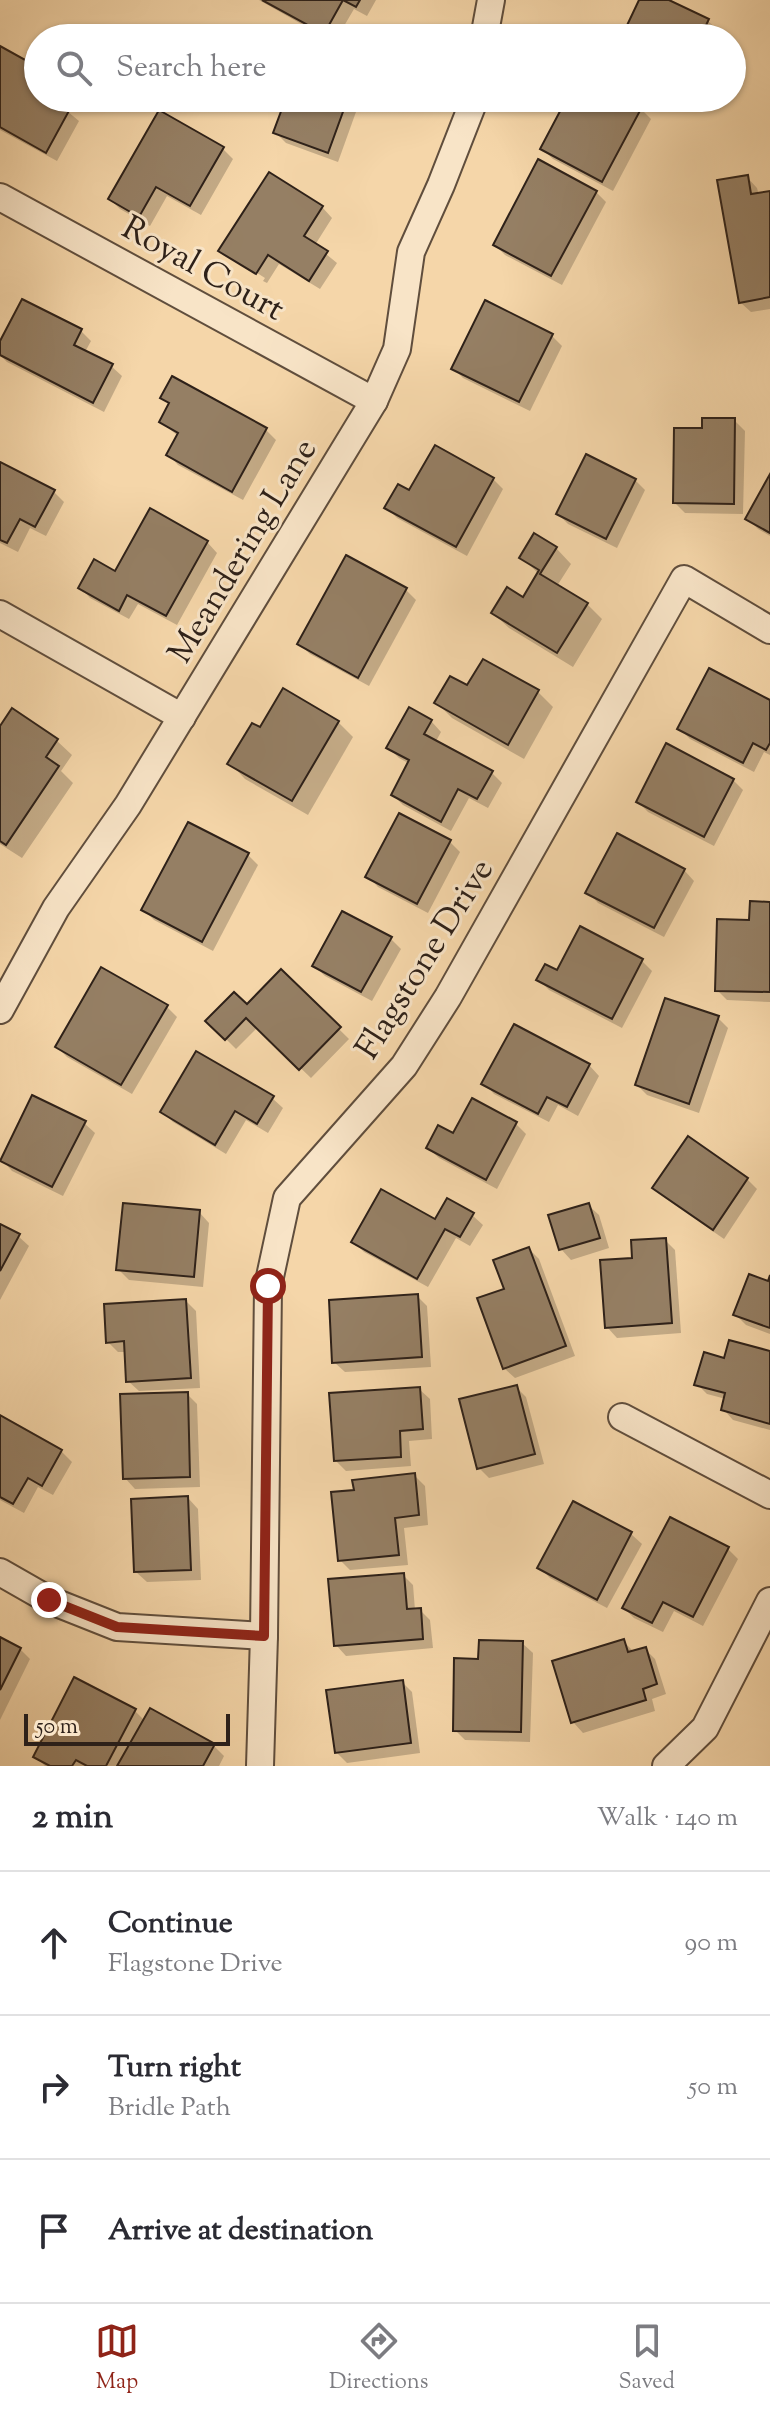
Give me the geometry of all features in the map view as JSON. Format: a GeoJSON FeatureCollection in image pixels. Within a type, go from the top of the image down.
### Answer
{"type":"FeatureCollection","features":[{"type":"Feature","properties":{"kind":"street"},"geometry":{"type":"LineString","coordinates":[[487,24],[491,0]]}},
{"type":"Feature","properties":{"kind":"street","name":"Meandering Lane"},"geometry":{"type":"LineString","coordinates":[[0,1010],[56,908],[128,805],[374,401],[397,349],[411,252],[470,112]]}},
{"type":"Feature","properties":{"kind":"street","name":"Royal Court"},"geometry":{"type":"LineString","coordinates":[[0,197],[374,401]]}},
{"type":"Feature","properties":{"kind":"street","name":"Flagstone Drive"},"geometry":{"type":"LineString","coordinates":[[260,1766],[268,1286],[287,1198],[404,1066],[448,997],[684,579],[770,630]]}},
{"type":"Feature","properties":{"kind":"street"},"geometry":{"type":"LineString","coordinates":[[0,614],[182,717]]}},
{"type":"Feature","properties":{"kind":"street"},"geometry":{"type":"LineString","coordinates":[[622,1417],[770,1495]]}},
{"type":"Feature","properties":{"kind":"street"},"geometry":{"type":"LineString","coordinates":[[0,1572],[49,1600],[117,1627],[264,1636]]}},
{"type":"Feature","properties":{"kind":"street"},"geometry":{"type":"LineString","coordinates":[[666,1766],[705,1728],[770,1601]]}},
{"type":"Feature","properties":{"kind":"building"},"geometry":{"type":"Polygon","coordinates":[[[262,0],[343,0],[330,24],[306,24],[262,0]]]}},
{"type":"Feature","properties":{"kind":"building"},"geometry":{"type":"Polygon","coordinates":[[[343,0],[360,0],[356,7],[343,0]]]}},
{"type":"Feature","properties":{"kind":"building"},"geometry":{"type":"Polygon","coordinates":[[[639,0],[669,0],[709,19],[707,24],[628,24],[639,0]]]}},
{"type":"Feature","properties":{"kind":"building"},"geometry":{"type":"Polygon","coordinates":[[[0,46],[24,59],[24,112],[68,112],[46,153],[0,127],[0,46]]]}},
{"type":"Feature","properties":{"kind":"building"},"geometry":{"type":"Polygon","coordinates":[[[158,112],[224,147],[190,206],[156,187],[139,217],[108,199],[158,112]]]}},
{"type":"Feature","properties":{"kind":"building"},"geometry":{"type":"Polygon","coordinates":[[[281,112],[343,112],[328,153],[273,133],[281,112]]]}},
{"type":"Feature","properties":{"kind":"building"},"geometry":{"type":"Polygon","coordinates":[[[560,112],[639,112],[602,182],[540,149],[560,112]]]}},
{"type":"Feature","properties":{"kind":"building"},"geometry":{"type":"Polygon","coordinates":[[[538,159],[597,191],[551,276],[493,245],[538,159]]]}},
{"type":"Feature","properties":{"kind":"building"},"geometry":{"type":"Polygon","coordinates":[[[269,172],[323,206],[304,236],[328,251],[309,281],[268,255],[256,274],[218,251],[269,172]]]}},
{"type":"Feature","properties":{"kind":"building"},"geometry":{"type":"Polygon","coordinates":[[[748,175],[751,194],[770,191],[770,297],[739,303],[717,180],[748,175]]]}},
{"type":"Feature","properties":{"kind":"building"},"geometry":{"type":"Polygon","coordinates":[[[22,299],[82,329],[74,345],[113,364],[93,403],[0,355],[0,341],[22,299]]]}},
{"type":"Feature","properties":{"kind":"building"},"geometry":{"type":"Polygon","coordinates":[[[485,300],[553,334],[519,402],[451,369],[485,300]]]}},
{"type":"Feature","properties":{"kind":"building"},"geometry":{"type":"Polygon","coordinates":[[[172,376],[267,428],[232,492],[166,455],[178,433],[159,422],[169,403],[160,398],[172,376]]]}},
{"type":"Feature","properties":{"kind":"building"},"geometry":{"type":"Polygon","coordinates":[[[702,418],[735,418],[734,504],[673,503],[674,428],[702,428],[702,418]]]}},
{"type":"Feature","properties":{"kind":"building"},"geometry":{"type":"Polygon","coordinates":[[[435,445],[494,478],[456,547],[384,508],[398,484],[409,490],[435,445]]]}},
{"type":"Feature","properties":{"kind":"building"},"geometry":{"type":"Polygon","coordinates":[[[586,454],[636,479],[606,539],[556,514],[586,454]]]}},
{"type":"Feature","properties":{"kind":"building"},"geometry":{"type":"Polygon","coordinates":[[[0,462],[55,490],[35,527],[20,519],[7,543],[0,540],[0,462]]]}},
{"type":"Feature","properties":{"kind":"building"},"geometry":{"type":"Polygon","coordinates":[[[770,474],[770,533],[745,519],[770,474]]]}},
{"type":"Feature","properties":{"kind":"building"},"geometry":{"type":"Polygon","coordinates":[[[150,508],[208,541],[166,616],[127,595],[119,611],[78,588],[94,559],[115,571],[150,508]]]}},
{"type":"Feature","properties":{"kind":"building"},"geometry":{"type":"Polygon","coordinates":[[[534,533],[557,547],[540,574],[588,603],[557,653],[491,613],[507,587],[523,597],[539,570],[519,558],[534,533]]]}},
{"type":"Feature","properties":{"kind":"building"},"geometry":{"type":"Polygon","coordinates":[[[346,555],[407,588],[358,678],[297,644],[346,555]]]}},
{"type":"Feature","properties":{"kind":"building"},"geometry":{"type":"Polygon","coordinates":[[[483,659],[539,690],[508,745],[434,703],[450,676],[467,685],[483,659]]]}},
{"type":"Feature","properties":{"kind":"building"},"geometry":{"type":"Polygon","coordinates":[[[709,668],[770,700],[770,743],[766,750],[753,743],[743,763],[677,729],[709,668]]]}},
{"type":"Feature","properties":{"kind":"building"},"geometry":{"type":"Polygon","coordinates":[[[283,688],[339,721],[292,801],[227,764],[252,723],[260,727],[283,688]]]}},
{"type":"Feature","properties":{"kind":"building"},"geometry":{"type":"Polygon","coordinates":[[[409,707],[432,720],[424,734],[493,771],[477,799],[458,789],[441,822],[391,795],[409,760],[386,748],[409,707]]]}},
{"type":"Feature","properties":{"kind":"building"},"geometry":{"type":"Polygon","coordinates":[[[12,708],[58,739],[46,757],[59,766],[6,845],[0,841],[0,726],[12,708]]]}},
{"type":"Feature","properties":{"kind":"building"},"geometry":{"type":"Polygon","coordinates":[[[666,743],[734,779],[704,837],[636,802],[666,743]]]}},
{"type":"Feature","properties":{"kind":"building"},"geometry":{"type":"Polygon","coordinates":[[[399,813],[451,840],[417,904],[365,877],[399,813]]]}},
{"type":"Feature","properties":{"kind":"building"},"geometry":{"type":"Polygon","coordinates":[[[188,822],[249,853],[202,942],[141,910],[188,822]]]}},
{"type":"Feature","properties":{"kind":"building"},"geometry":{"type":"Polygon","coordinates":[[[617,833],[685,869],[654,928],[585,893],[617,833]]]}},
{"type":"Feature","properties":{"kind":"building"},"geometry":{"type":"Polygon","coordinates":[[[750,901],[770,902],[770,992],[715,991],[717,919],[749,920],[750,901]]]}},
{"type":"Feature","properties":{"kind":"building"},"geometry":{"type":"Polygon","coordinates":[[[342,911],[392,937],[361,992],[312,966],[342,911]]]}},
{"type":"Feature","properties":{"kind":"building"},"geometry":{"type":"Polygon","coordinates":[[[580,926],[643,959],[612,1019],[536,980],[545,964],[557,970],[580,926]]]}},
{"type":"Feature","properties":{"kind":"building"},"geometry":{"type":"Polygon","coordinates":[[[101,967],[168,1005],[121,1085],[55,1047],[101,967]]]}},
{"type":"Feature","properties":{"kind":"building"},"geometry":{"type":"Polygon","coordinates":[[[281,969],[341,1027],[299,1070],[246,1018],[225,1040],[205,1021],[234,992],[247,1004],[281,969]]]}},
{"type":"Feature","properties":{"kind":"building"},"geometry":{"type":"Polygon","coordinates":[[[665,998],[719,1016],[689,1104],[635,1085],[665,998]]]}},
{"type":"Feature","properties":{"kind":"building"},"geometry":{"type":"Polygon","coordinates":[[[514,1024],[590,1064],[567,1107],[547,1097],[538,1114],[481,1084],[514,1024]]]}},
{"type":"Feature","properties":{"kind":"building"},"geometry":{"type":"Polygon","coordinates":[[[196,1051],[274,1096],[257,1124],[235,1111],[215,1145],[160,1112],[196,1051]]]}},
{"type":"Feature","properties":{"kind":"building"},"geometry":{"type":"Polygon","coordinates":[[[32,1095],[86,1121],[52,1187],[0,1161],[32,1095]]]}},
{"type":"Feature","properties":{"kind":"building"},"geometry":{"type":"Polygon","coordinates":[[[472,1098],[517,1122],[486,1180],[426,1148],[438,1125],[453,1133],[472,1098]]]}},
{"type":"Feature","properties":{"kind":"building"},"geometry":{"type":"Polygon","coordinates":[[[688,1136],[748,1178],[713,1230],[652,1188],[688,1136]]]}},
{"type":"Feature","properties":{"kind":"building"},"geometry":{"type":"Polygon","coordinates":[[[381,1189],[435,1219],[447,1198],[474,1213],[460,1237],[445,1229],[417,1279],[351,1242],[381,1189]]]}},
{"type":"Feature","properties":{"kind":"building"},"geometry":{"type":"Polygon","coordinates":[[[123,1203],[200,1210],[194,1277],[116,1270],[123,1203]]]}},
{"type":"Feature","properties":{"kind":"building"},"geometry":{"type":"Polygon","coordinates":[[[589,1203],[600,1238],[559,1250],[548,1215],[589,1203]]]}},
{"type":"Feature","properties":{"kind":"building"},"geometry":{"type":"Polygon","coordinates":[[[0,1224],[20,1234],[0,1271],[0,1224]]]}},
{"type":"Feature","properties":{"kind":"building"},"geometry":{"type":"Polygon","coordinates":[[[666,1238],[672,1323],[605,1328],[600,1260],[632,1258],[631,1240],[666,1238]]]}},
{"type":"Feature","properties":{"kind":"building"},"geometry":{"type":"Polygon","coordinates":[[[529,1247],[566,1346],[503,1369],[477,1298],[504,1289],[493,1260],[529,1247]]]}},
{"type":"Feature","properties":{"kind":"building"},"geometry":{"type":"Polygon","coordinates":[[[749,1274],[768,1281],[770,1275],[770,1328],[733,1315],[749,1274]]]}},
{"type":"Feature","properties":{"kind":"building"},"geometry":{"type":"Polygon","coordinates":[[[418,1294],[422,1357],[332,1363],[329,1300],[418,1294]]]}},
{"type":"Feature","properties":{"kind":"building"},"geometry":{"type":"Polygon","coordinates":[[[186,1299],[191,1378],[126,1382],[124,1341],[106,1343],[104,1304],[186,1299]]]}},
{"type":"Feature","properties":{"kind":"building"},"geometry":{"type":"Polygon","coordinates":[[[729,1340],[770,1351],[770,1424],[721,1410],[725,1393],[694,1385],[704,1352],[724,1358],[729,1340]]]}},
{"type":"Feature","properties":{"kind":"building"},"geometry":{"type":"Polygon","coordinates":[[[517,1385],[535,1454],[477,1469],[459,1399],[517,1385]]]}},
{"type":"Feature","properties":{"kind":"building"},"geometry":{"type":"Polygon","coordinates":[[[420,1387],[423,1429],[400,1431],[401,1457],[334,1461],[329,1393],[420,1387]]]}},
{"type":"Feature","properties":{"kind":"building"},"geometry":{"type":"Polygon","coordinates":[[[188,1392],[190,1477],[123,1479],[120,1394],[188,1392]]]}},
{"type":"Feature","properties":{"kind":"building"},"geometry":{"type":"Polygon","coordinates":[[[0,1415],[62,1450],[42,1486],[28,1478],[13,1504],[0,1497],[0,1415]]]}},
{"type":"Feature","properties":{"kind":"building"},"geometry":{"type":"Polygon","coordinates":[[[415,1473],[419,1515],[395,1518],[399,1555],[338,1561],[331,1492],[354,1490],[352,1480],[415,1473]]]}},
{"type":"Feature","properties":{"kind":"building"},"geometry":{"type":"Polygon","coordinates":[[[188,1496],[191,1570],[134,1572],[131,1499],[188,1496]]]}},
{"type":"Feature","properties":{"kind":"building"},"geometry":{"type":"Polygon","coordinates":[[[573,1501],[632,1532],[597,1600],[537,1568],[573,1501]]]}},
{"type":"Feature","properties":{"kind":"building"},"geometry":{"type":"Polygon","coordinates":[[[670,1517],[729,1547],[693,1617],[663,1602],[652,1623],[622,1608],[670,1517]]]}},
{"type":"Feature","properties":{"kind":"building"},"geometry":{"type":"Polygon","coordinates":[[[404,1573],[407,1609],[421,1608],[423,1639],[334,1646],[328,1579],[404,1573]]]}},
{"type":"Feature","properties":{"kind":"building"},"geometry":{"type":"Polygon","coordinates":[[[0,1637],[21,1648],[0,1690],[0,1637]]]}},
{"type":"Feature","properties":{"kind":"building"},"geometry":{"type":"Polygon","coordinates":[[[624,1639],[628,1652],[646,1647],[657,1684],[643,1689],[646,1700],[571,1723],[552,1661],[624,1639]]]}},
{"type":"Feature","properties":{"kind":"building"},"geometry":{"type":"Polygon","coordinates":[[[479,1640],[523,1641],[521,1732],[453,1731],[454,1658],[478,1659],[479,1640]]]}},
{"type":"Feature","properties":{"kind":"building"},"geometry":{"type":"Polygon","coordinates":[[[74,1677],[136,1709],[106,1766],[87,1766],[76,1760],[72,1766],[50,1766],[33,1757],[74,1677]]]}},
{"type":"Feature","properties":{"kind":"building"},"geometry":{"type":"Polygon","coordinates":[[[403,1680],[411,1743],[335,1753],[326,1690],[403,1680]]]}},
{"type":"Feature","properties":{"kind":"building"},"geometry":{"type":"Polygon","coordinates":[[[150,1708],[215,1744],[203,1766],[117,1766],[150,1708]]]}},
{"type":"Feature","properties":{"kind":"route"},"geometry":{"type":"LineString","coordinates":[[49,1600],[117,1627],[264,1636],[268,1286]]}}]}
